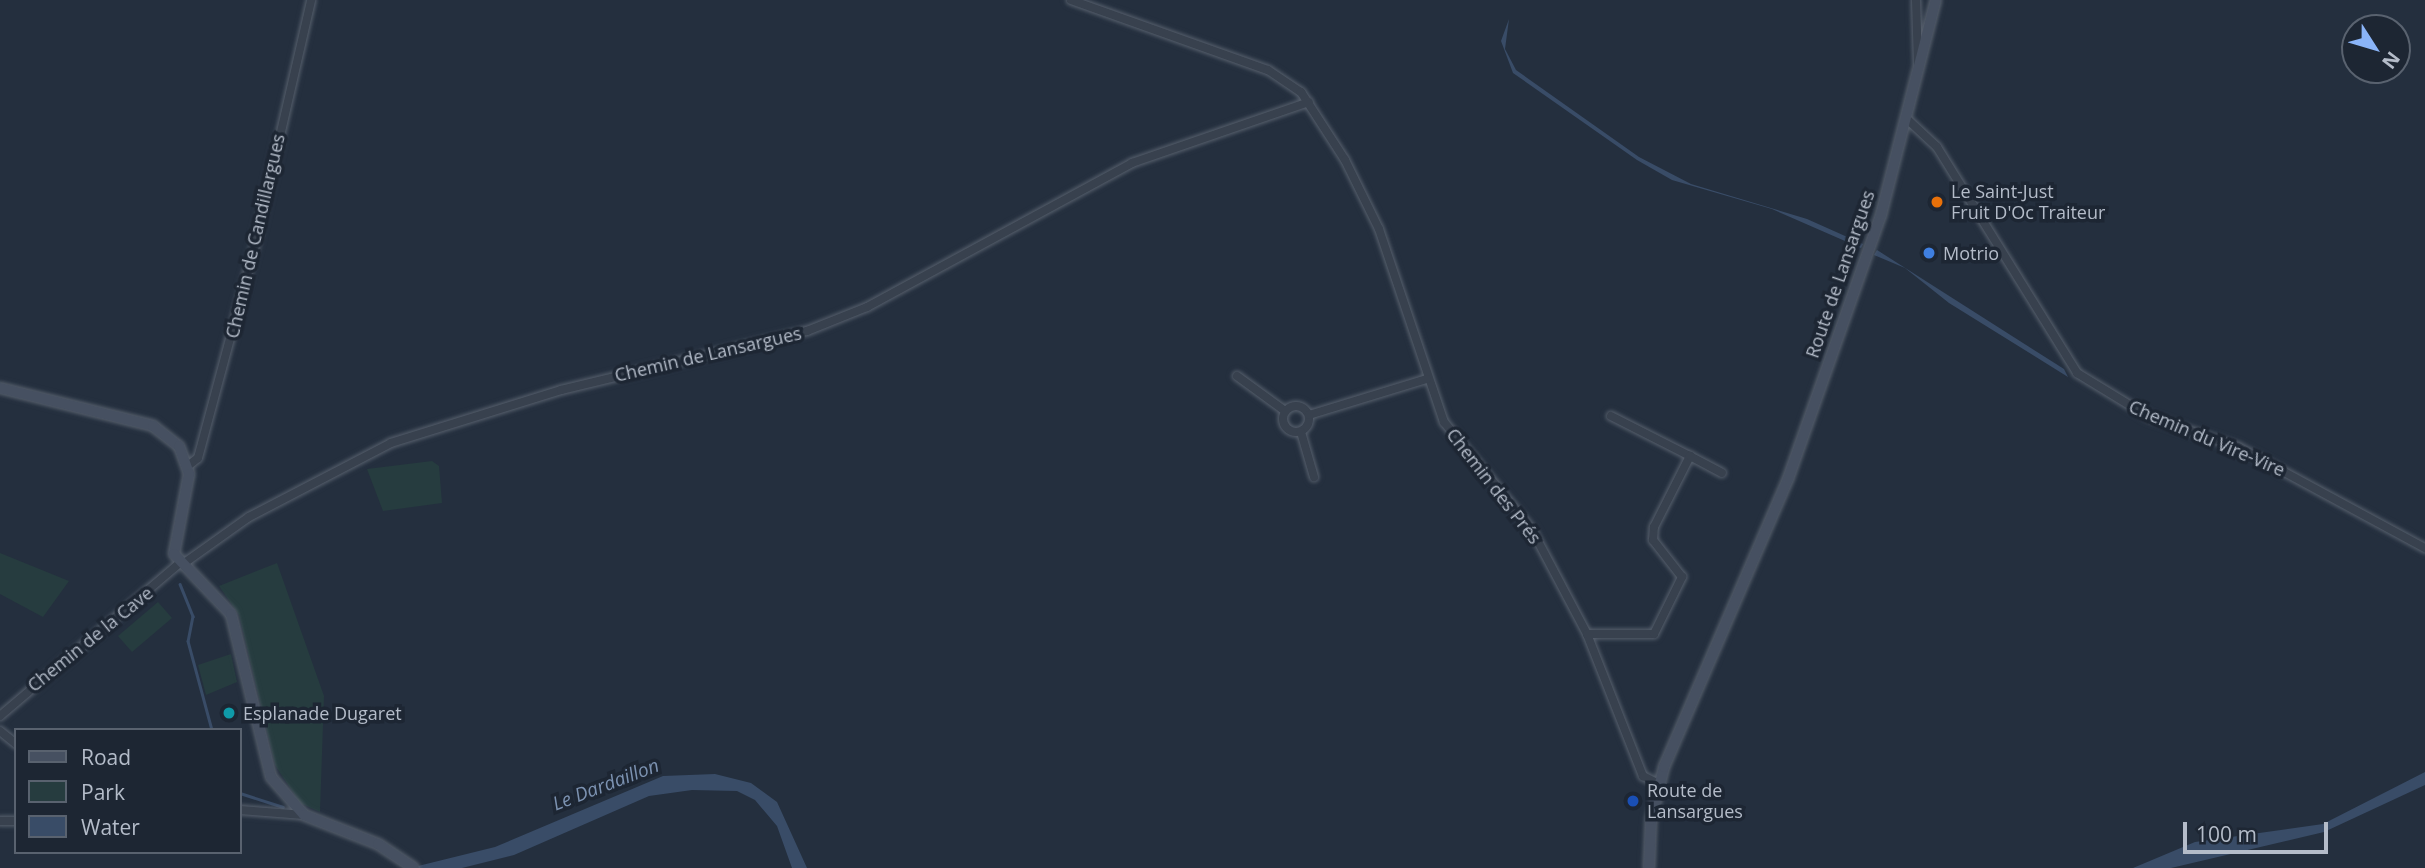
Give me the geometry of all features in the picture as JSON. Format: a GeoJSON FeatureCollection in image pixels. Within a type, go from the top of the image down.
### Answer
{"type":"FeatureCollection","features":[{"type":"Feature","properties":{"kind":"main road","name":"Route de Lansargues"},"geometry":{"type":"LineString","coordinates":[[1649,868],[1659,784],[1788,479],[1881,215],[1936,0]]}},
{"type":"Feature","properties":{"kind":"main road"},"geometry":{"type":"LineString","coordinates":[[0,388],[153,426],[179,446],[189,465],[173,544],[182,563],[231,614],[267,769],[300,815],[359,835],[411,866]]}},
{"type":"Feature","properties":{"kind":"street","name":"Chemin de Candillargues"},"geometry":{"type":"LineString","coordinates":[[189,465],[198,457],[250,267],[310,0]]}},
{"type":"Feature","properties":{"kind":"street"},"geometry":{"type":"LineString","coordinates":[[1071,0],[1268,70],[1309,103]]}},
{"type":"Feature","properties":{"kind":"street"},"geometry":{"type":"LineString","coordinates":[[1916,0],[1919,70]]}},
{"type":"Feature","properties":{"kind":"street","name":"Chemin des Prés"},"geometry":{"type":"LineString","coordinates":[[1309,103],[1379,229],[1427,379],[1455,441],[1532,530],[1587,634],[1643,776],[1659,784]]}},
{"type":"Feature","properties":{"kind":"street","name":"Chemin de Lansargues"},"geometry":{"type":"LineString","coordinates":[[182,563],[249,517],[391,443],[561,390],[807,331],[867,307],[1132,163],[1309,103]]}},
{"type":"Feature","properties":{"kind":"street","name":"Chemin du Vire-Vire"},"geometry":{"type":"LineString","coordinates":[[1907,119],[1937,146],[2077,373],[2149,417],[2238,447],[2425,548]]}},
{"type":"Feature","properties":{"kind":"street"},"geometry":{"type":"LineString","coordinates":[[1237,376],[1285,411]]}},
{"type":"Feature","properties":{"kind":"street"},"geometry":{"type":"LineString","coordinates":[[1314,477],[1301,432],[1309,415],[1427,379]]}},
{"type":"Feature","properties":{"kind":"street"},"geometry":{"type":"LineString","coordinates":[[1285,411],[1296,405],[1309,415]]}},
{"type":"Feature","properties":{"kind":"street"},"geometry":{"type":"LineString","coordinates":[[1285,411],[1285,427],[1301,432]]}},
{"type":"Feature","properties":{"kind":"street"},"geometry":{"type":"LineString","coordinates":[[1611,416],[1722,473]]}},
{"type":"Feature","properties":{"kind":"street"},"geometry":{"type":"LineString","coordinates":[[1587,634],[1605,630],[1645,637],[1657,630],[1682,578],[1652,532],[1690,456]]}},
{"type":"Feature","properties":{"kind":"street","name":"Chemin de la Cave"},"geometry":{"type":"LineString","coordinates":[[0,716],[182,563]]}},
{"type":"Feature","properties":{"kind":"street"},"geometry":{"type":"LineString","coordinates":[[0,731],[14,742]]}},
{"type":"Feature","properties":{"kind":"street"},"geometry":{"type":"LineString","coordinates":[[242,810],[300,815]]}},
{"type":"Feature","properties":{"kind":"green space"},"geometry":{"type":"Polygon","coordinates":[[[432,461],[439,466],[442,503],[383,511],[367,469],[432,461]]]}},
{"type":"Feature","properties":{"kind":"green space"},"geometry":{"type":"Polygon","coordinates":[[[0,553],[69,581],[43,617],[0,594],[0,553]]]}},
{"type":"Feature","properties":{"kind":"green space"},"geometry":{"type":"Polygon","coordinates":[[[277,563],[324,696],[320,812],[300,803],[275,765],[239,615],[219,586],[277,563]]]}},
{"type":"Feature","properties":{"kind":"green space"},"geometry":{"type":"Polygon","coordinates":[[[158,602],[172,618],[132,652],[118,636],[158,602]]]}},
{"type":"Feature","properties":{"kind":"green space"},"geometry":{"type":"Polygon","coordinates":[[[231,654],[237,682],[206,695],[198,665],[231,654]]]}},
{"type":"Feature","properties":{"kind":"water"},"geometry":{"type":"Polygon","coordinates":[[[1509,19],[1505,49],[1516,70],[1639,157],[1691,184],[1807,219],[1863,244],[1861,248],[1772,209],[1672,180],[1637,160],[1513,73],[1501,41],[1509,19]]]}},
{"type":"Feature","properties":{"kind":"water"},"geometry":{"type":"Polygon","coordinates":[[[1877,250],[2064,369],[2068,377],[1949,303],[1905,268],[1874,255],[1877,250]]]}},
{"type":"Feature","properties":{"kind":"water"},"geometry":{"type":"Polygon","coordinates":[[[2425,772],[2425,785],[2324,832],[2171,868],[2133,868],[2195,842],[2323,824],[2425,772]]]}},
{"type":"Feature","properties":{"kind":"water"},"geometry":{"type":"Polygon","coordinates":[[[715,774],[751,783],[777,802],[807,868],[792,868],[777,826],[755,800],[737,791],[692,790],[649,796],[514,855],[462,868],[410,868],[495,847],[663,776],[715,774]]]}},
{"type":"Feature","properties":{"kind":"waterway"},"geometry":{"type":"LineString","coordinates":[[180,584],[193,616],[188,641],[211,728]]}},
{"type":"Feature","properties":{"kind":"waterway"},"geometry":{"type":"LineString","coordinates":[[242,794],[283,807]]}},
{"type":"Feature","properties":{"kind":"place","name":"Le Saint-Just Fruit D'Oc Traiteur"},"geometry":{"type":"Point","coordinates":[1937,202]}},
{"type":"Feature","properties":{"kind":"place","name":"Motrio"},"geometry":{"type":"Point","coordinates":[1929,253]}},
{"type":"Feature","properties":{"kind":"place","name":"Esplanade Dugaret"},"geometry":{"type":"Point","coordinates":[229,713]}},
{"type":"Feature","properties":{"kind":"place","name":"Route de Lansargues"},"geometry":{"type":"Point","coordinates":[1633,801]}},
{"type":"Feature","properties":{"kind":"water label","name":"Le Dardaillon"},"geometry":{"type":"Point","coordinates":[606,785]}}]}
